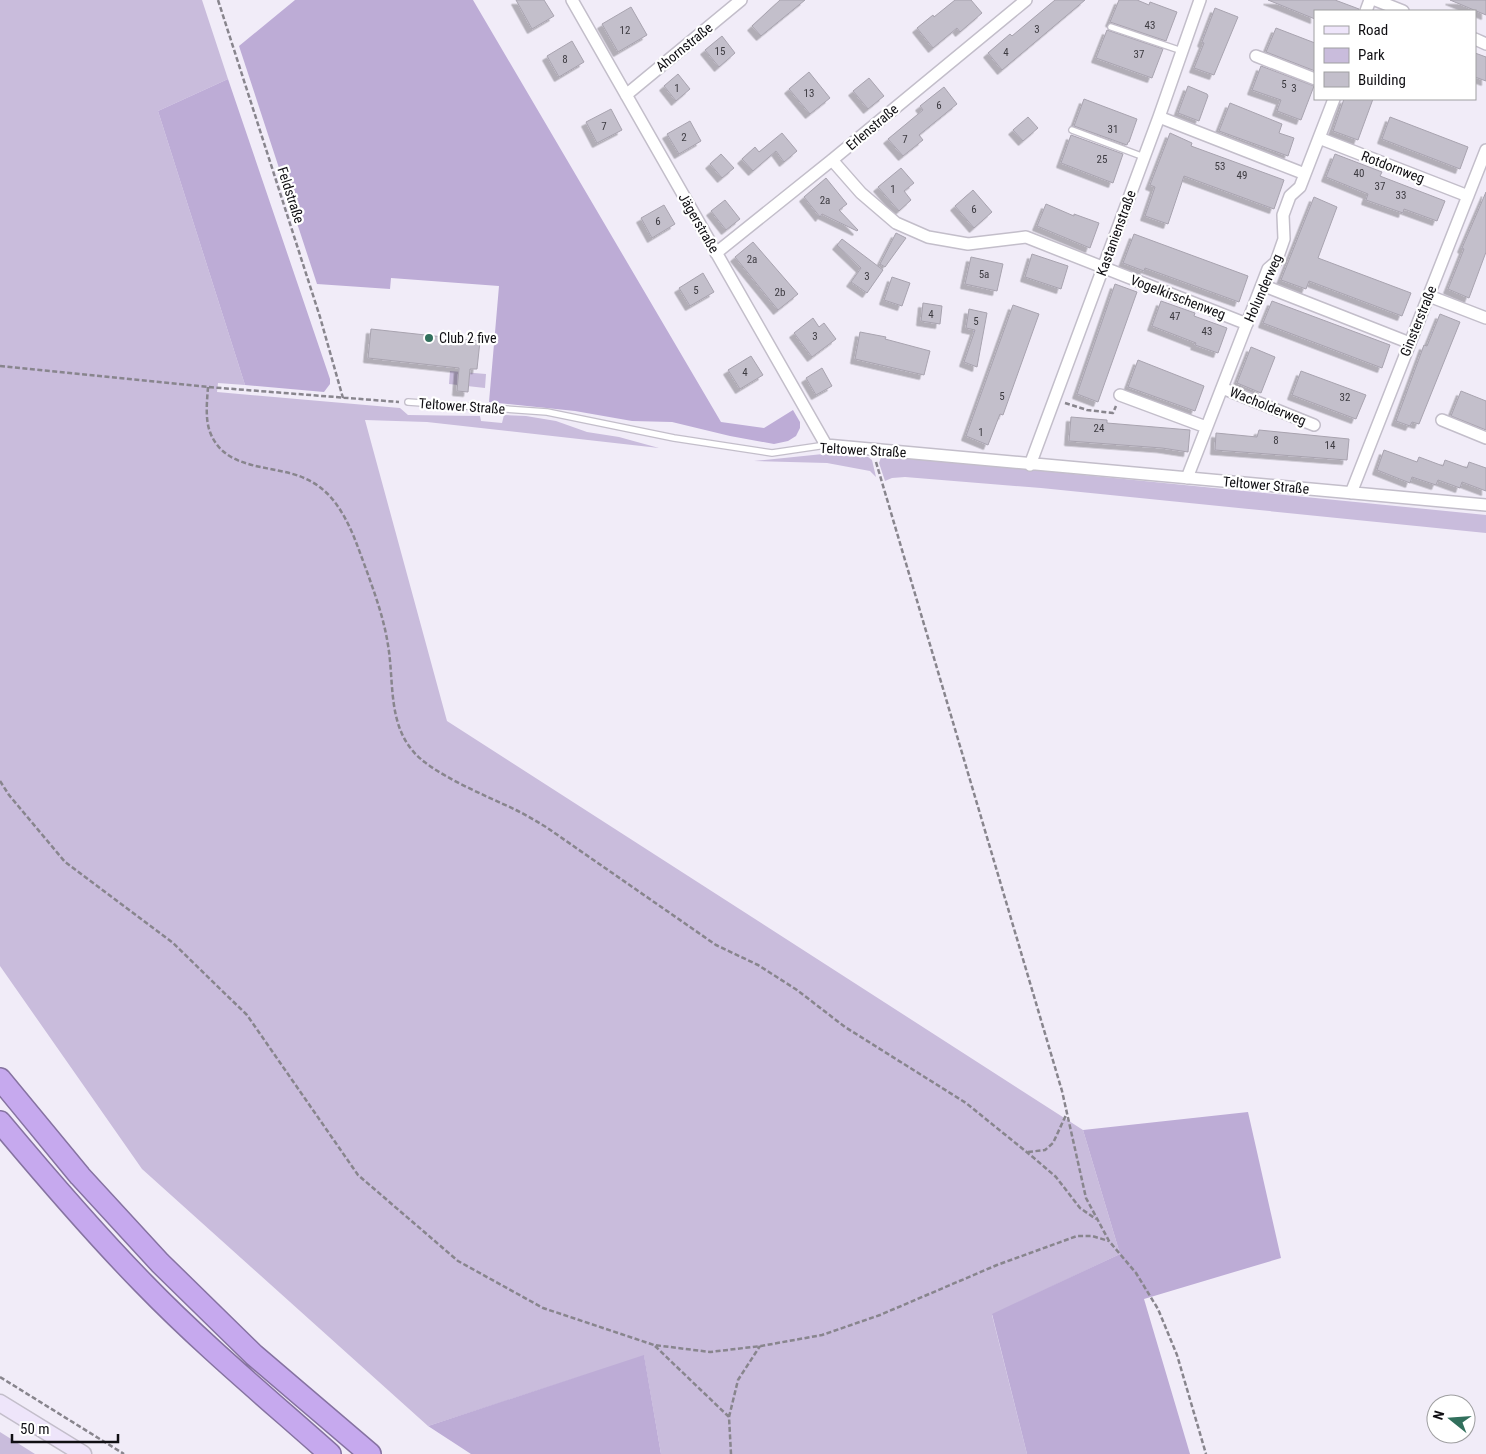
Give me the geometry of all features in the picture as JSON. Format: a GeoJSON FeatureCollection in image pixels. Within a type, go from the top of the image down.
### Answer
{"type":"FeatureCollection","features":[{"type":"Feature","properties":{"kind":"highway"},"geometry":{"type":"LineString","coordinates":[[0,1079],[80,1176],[160,1263],[254,1355],[370,1454]]}},
{"type":"Feature","properties":{"kind":"highway"},"geometry":{"type":"LineString","coordinates":[[0,1122],[60,1194],[144,1284],[235,1370],[330,1454]]}},
{"type":"Feature","properties":{"kind":"street","name":"Jägerstraße"},"geometry":{"type":"LineString","coordinates":[[572,0],[826,445]]}},
{"type":"Feature","properties":{"kind":"street","name":"Ahornstraße"},"geometry":{"type":"LineString","coordinates":[[626,95],[741,0]]}},
{"type":"Feature","properties":{"kind":"street","name":"Erlenstraße"},"geometry":{"type":"LineString","coordinates":[[716,253],[1026,0]]}},
{"type":"Feature","properties":{"kind":"street","name":"Kastanienstraße"},"geometry":{"type":"LineString","coordinates":[[1030,465],[1159,117],[1200,0]]}},
{"type":"Feature","properties":{"kind":"street"},"geometry":{"type":"LineString","coordinates":[[1375,0],[1401,10]]}},
{"type":"Feature","properties":{"kind":"street"},"geometry":{"type":"LineString","coordinates":[[1256,56],[1314,79]]}},
{"type":"Feature","properties":{"kind":"street","name":"Holunderweg"},"geometry":{"type":"LineString","coordinates":[[1186,478],[1268,269],[1276,262],[1284,239],[1283,215],[1290,196],[1300,187],[1334,100]]}},
{"type":"Feature","properties":{"kind":"street"},"geometry":{"type":"LineString","coordinates":[[1159,117],[1305,174]]}},
{"type":"Feature","properties":{"kind":"street","name":"Rotdornweg"},"geometry":{"type":"LineString","coordinates":[[1319,138],[1468,196]]}},
{"type":"Feature","properties":{"kind":"street","name":"Ginsterstraße"},"geometry":{"type":"LineString","coordinates":[[1351,493],[1486,150]]}},
{"type":"Feature","properties":{"kind":"street","name":"Vogelkirschenweg"},"geometry":{"type":"LineString","coordinates":[[832,160],[861,193],[896,223],[920,233],[968,244],[1026,237],[1247,324]]}},
{"type":"Feature","properties":{"kind":"street"},"geometry":{"type":"LineString","coordinates":[[1262,285],[1410,342]]}},
{"type":"Feature","properties":{"kind":"street"},"geometry":{"type":"LineString","coordinates":[[1428,296],[1486,318]]}},
{"type":"Feature","properties":{"kind":"street","name":"Wacholderweg"},"geometry":{"type":"LineString","coordinates":[[1222,388],[1314,425]]}},
{"type":"Feature","properties":{"kind":"street"},"geometry":{"type":"LineString","coordinates":[[1120,395],[1206,427]]}},
{"type":"Feature","properties":{"kind":"street"},"geometry":{"type":"LineString","coordinates":[[1442,420],[1486,438]]}},
{"type":"Feature","properties":{"kind":"street","name":"Teltower Straße"},"geometry":{"type":"LineString","coordinates":[[826,445],[1486,505]]}},
{"type":"Feature","properties":{"kind":"street"},"geometry":{"type":"LineString","coordinates":[[0,1403],[83,1454]]}},
{"type":"Feature","properties":{"kind":"lane"},"geometry":{"type":"LineString","coordinates":[[1111,27],[1182,51]]}},
{"type":"Feature","properties":{"kind":"lane"},"geometry":{"type":"LineString","coordinates":[[1072,130],[1144,157]]}},
{"type":"Feature","properties":{"kind":"lane","name":"Teltower Straße"},"geometry":{"type":"LineString","coordinates":[[408,402],[546,412],[674,438],[772,453],[826,445]]}},
{"type":"Feature","properties":{"kind":"path","name":"Feldstraße"},"geometry":{"type":"LineString","coordinates":[[218,0],[320,317],[343,398]]}},
{"type":"Feature","properties":{"kind":"path","name":"Teltower Straße"},"geometry":{"type":"LineString","coordinates":[[0,366],[208,387],[408,402]]}},
{"type":"Feature","properties":{"kind":"path"},"geometry":{"type":"LineString","coordinates":[[208,387],[207,406],[210,432],[221,450],[237,460],[303,477],[320,487],[334,501],[351,527],[376,598],[388,644],[396,717],[403,737],[412,752],[433,768],[472,790],[518,811],[546,827],[716,945],[758,966],[797,990],[844,1027],[966,1103],[1028,1152],[1056,1177],[1080,1208],[1096,1219]]}},
{"type":"Feature","properties":{"kind":"path"},"geometry":{"type":"LineString","coordinates":[[1054,400],[1086,410],[1113,413],[1120,395]]}},
{"type":"Feature","properties":{"kind":"path"},"geometry":{"type":"LineString","coordinates":[[872,449],[1056,1072],[1086,1198],[1109,1241],[1136,1273],[1158,1309],[1176,1355],[1206,1454]]}},
{"type":"Feature","properties":{"kind":"path"},"geometry":{"type":"LineString","coordinates":[[0,781],[9,795],[65,862],[173,943],[247,1015],[358,1175],[458,1261],[543,1308],[654,1344],[710,1352],[761,1346],[822,1335],[880,1315],[997,1265],[1077,1236],[1092,1236],[1109,1241]]}},
{"type":"Feature","properties":{"kind":"path"},"geometry":{"type":"LineString","coordinates":[[1028,1152],[1045,1150],[1053,1143],[1067,1114]]}},
{"type":"Feature","properties":{"kind":"path"},"geometry":{"type":"LineString","coordinates":[[654,1344],[729,1417]]}},
{"type":"Feature","properties":{"kind":"path"},"geometry":{"type":"LineString","coordinates":[[731,1454],[729,1417],[738,1380],[761,1346]]}},
{"type":"Feature","properties":{"kind":"path"},"geometry":{"type":"LineString","coordinates":[[0,1377],[124,1454]]}},
{"type":"Feature","properties":{"kind":"path"},"geometry":{"type":"LineString","coordinates":[[83,1434],[86,1430]]}},
{"type":"Feature","properties":{"kind":"path"},"geometry":{"type":"LineString","coordinates":[[108,1450],[111,1445]]}},
{"type":"Feature","properties":{"kind":"green space"},"geometry":{"type":"Polygon","coordinates":[[[0,0],[202,0],[228,79],[158,111],[245,385],[218,383],[217,392],[400,408],[408,415],[480,416],[481,421],[502,423],[504,415],[526,416],[556,421],[587,432],[619,437],[659,448],[427,422],[365,420],[447,721],[1083,1130],[1120,1254],[992,1315],[1027,1454],[661,1454],[644,1356],[428,1426],[142,1169],[0,966],[0,0]]]}},
{"type":"Feature","properties":{"kind":"green space"},"geometry":{"type":"Polygon","coordinates":[[[450,371],[486,374],[485,388],[449,384],[450,371]]]}},
{"type":"Feature","properties":{"kind":"green space"},"geometry":{"type":"Polygon","coordinates":[[[823,454],[868,457],[872,460],[876,477],[870,471],[827,463],[754,461],[823,454]]]}},
{"type":"Feature","properties":{"kind":"green space"},"geometry":{"type":"Polygon","coordinates":[[[884,455],[1486,515],[1486,533],[1041,488],[905,477],[892,478],[885,481],[879,463],[884,455]]]}},
{"type":"Feature","properties":{"kind":"green space"},"geometry":{"type":"Polygon","coordinates":[[[0,1432],[35,1454],[0,1454],[0,1432]]]}},
{"type":"Feature","properties":{"kind":"shaded area"},"geometry":{"type":"Polygon","coordinates":[[[295,0],[473,0],[721,422],[764,428],[793,410],[800,422],[800,428],[796,436],[788,441],[774,444],[672,422],[632,421],[575,411],[489,402],[499,286],[391,278],[390,289],[317,284],[239,46],[295,0]]]}},
{"type":"Feature","properties":{"kind":"shaded area"},"geometry":{"type":"Polygon","coordinates":[[[228,79],[330,379],[330,384],[324,392],[245,385],[158,111],[228,79]]]}},
{"type":"Feature","properties":{"kind":"shaded area"},"geometry":{"type":"Polygon","coordinates":[[[1248,1112],[1281,1258],[1144,1299],[1190,1454],[1027,1454],[992,1314],[1120,1254],[1083,1130],[1248,1112]]]}},
{"type":"Feature","properties":{"kind":"shaded area"},"geometry":{"type":"Polygon","coordinates":[[[644,1355],[661,1454],[471,1454],[428,1426],[644,1355]]]}},
{"type":"Feature","properties":{"kind":"building"},"geometry":{"type":"Polygon","coordinates":[[[516,0],[544,0],[554,16],[532,29],[516,0]]]}},
{"type":"Feature","properties":{"kind":"building"},"geometry":{"type":"Polygon","coordinates":[[[780,0],[805,0],[761,36],[752,26],[780,0]]]}},
{"type":"Feature","properties":{"kind":"building"},"geometry":{"type":"Polygon","coordinates":[[[955,0],[971,0],[982,13],[960,32],[957,28],[933,48],[917,28],[955,0]]]}},
{"type":"Feature","properties":{"kind":"building"},"geometry":{"type":"Polygon","coordinates":[[[1055,0],[1085,0],[1002,70],[988,53],[1010,34],[1012,36],[1055,0]]]}},
{"type":"Feature","properties":{"kind":"building"},"geometry":{"type":"Polygon","coordinates":[[[1119,0],[1137,0],[1149,5],[1150,2],[1177,12],[1166,41],[1110,22],[1119,0]]]}},
{"type":"Feature","properties":{"kind":"building"},"geometry":{"type":"Polygon","coordinates":[[[1268,0],[1335,0],[1359,9],[1314,10],[1314,19],[1268,0]]]}},
{"type":"Feature","properties":{"kind":"building"},"geometry":{"type":"Polygon","coordinates":[[[1450,0],[1486,0],[1486,15],[1450,0]]]}},
{"type":"Feature","properties":{"kind":"building"},"geometry":{"type":"Polygon","coordinates":[[[631,7],[647,35],[618,52],[602,24],[631,7]]]}},
{"type":"Feature","properties":{"kind":"building"},"geometry":{"type":"Polygon","coordinates":[[[1215,8],[1238,17],[1214,75],[1194,68],[1215,8]]]}},
{"type":"Feature","properties":{"kind":"building"},"geometry":{"type":"Polygon","coordinates":[[[1276,28],[1314,43],[1314,71],[1266,52],[1276,28]]]}},
{"type":"Feature","properties":{"kind":"building"},"geometry":{"type":"Polygon","coordinates":[[[1107,30],[1163,49],[1152,78],[1096,58],[1107,30]]]}},
{"type":"Feature","properties":{"kind":"building"},"geometry":{"type":"Polygon","coordinates":[[[722,36],[735,53],[719,67],[705,50],[722,36]]]}},
{"type":"Feature","properties":{"kind":"building"},"geometry":{"type":"Polygon","coordinates":[[[572,41],[584,62],[559,77],[547,56],[572,41]]]}},
{"type":"Feature","properties":{"kind":"building"},"geometry":{"type":"Polygon","coordinates":[[[1476,53],[1486,57],[1486,81],[1476,77],[1476,53]]]}},
{"type":"Feature","properties":{"kind":"building"},"geometry":{"type":"Polygon","coordinates":[[[1261,66],[1314,86],[1301,120],[1277,111],[1281,100],[1252,90],[1261,66]]]}},
{"type":"Feature","properties":{"kind":"building"},"geometry":{"type":"Polygon","coordinates":[[[809,72],[830,98],[810,114],[789,89],[809,72]]]}},
{"type":"Feature","properties":{"kind":"building"},"geometry":{"type":"Polygon","coordinates":[[[678,74],[690,89],[676,101],[664,86],[678,74]]]}},
{"type":"Feature","properties":{"kind":"building"},"geometry":{"type":"Polygon","coordinates":[[[869,78],[884,96],[868,109],[853,91],[869,78]]]}},
{"type":"Feature","properties":{"kind":"building"},"geometry":{"type":"Polygon","coordinates":[[[1188,86],[1208,96],[1199,121],[1178,113],[1188,86]]]}},
{"type":"Feature","properties":{"kind":"building"},"geometry":{"type":"Polygon","coordinates":[[[944,87],[957,104],[919,135],[923,140],[903,156],[888,139],[923,110],[920,106],[944,87]]]}},
{"type":"Feature","properties":{"kind":"building"},"geometry":{"type":"Polygon","coordinates":[[[1084,99],[1137,119],[1127,145],[1074,126],[1084,99]]]}},
{"type":"Feature","properties":{"kind":"building"},"geometry":{"type":"Polygon","coordinates":[[[1344,100],[1373,100],[1358,140],[1333,131],[1344,100]]]}},
{"type":"Feature","properties":{"kind":"building"},"geometry":{"type":"Polygon","coordinates":[[[1230,103],[1282,124],[1279,133],[1294,138],[1288,156],[1219,131],[1230,103]]]}},
{"type":"Feature","properties":{"kind":"building"},"geometry":{"type":"Polygon","coordinates":[[[611,109],[622,130],[597,143],[586,122],[611,109]]]}},
{"type":"Feature","properties":{"kind":"building"},"geometry":{"type":"Polygon","coordinates":[[[1028,117],[1038,128],[1023,141],[1013,130],[1028,117]]]}},
{"type":"Feature","properties":{"kind":"building"},"geometry":{"type":"Polygon","coordinates":[[[1390,117],[1468,147],[1460,169],[1382,139],[1390,117]]]}},
{"type":"Feature","properties":{"kind":"building"},"geometry":{"type":"Polygon","coordinates":[[[690,121],[701,141],[679,154],[667,134],[690,121]]]}},
{"type":"Feature","properties":{"kind":"building"},"geometry":{"type":"Polygon","coordinates":[[[782,133],[797,151],[784,162],[776,151],[753,171],[742,159],[755,147],[759,152],[782,133]]]}},
{"type":"Feature","properties":{"kind":"building"},"geometry":{"type":"Polygon","coordinates":[[[1170,133],[1192,143],[1191,146],[1284,180],[1274,209],[1184,176],[1168,224],[1145,216],[1155,187],[1150,185],[1170,133]]]}},
{"type":"Feature","properties":{"kind":"building"},"geometry":{"type":"Polygon","coordinates":[[[1071,135],[1123,154],[1113,183],[1061,163],[1071,135]]]}},
{"type":"Feature","properties":{"kind":"building"},"geometry":{"type":"Polygon","coordinates":[[[721,154],[734,168],[722,178],[710,164],[721,154]]]}},
{"type":"Feature","properties":{"kind":"building"},"geometry":{"type":"Polygon","coordinates":[[[1335,154],[1382,172],[1380,176],[1445,201],[1437,221],[1404,209],[1403,213],[1366,200],[1368,194],[1326,177],[1335,154]]]}},
{"type":"Feature","properties":{"kind":"building"},"geometry":{"type":"Polygon","coordinates":[[[901,168],[914,183],[904,191],[911,200],[899,211],[878,187],[901,168]]]}},
{"type":"Feature","properties":{"kind":"building"},"geometry":{"type":"Polygon","coordinates":[[[826,178],[847,204],[839,210],[857,231],[822,214],[820,217],[804,197],[826,178]]]}},
{"type":"Feature","properties":{"kind":"building"},"geometry":{"type":"Polygon","coordinates":[[[973,190],[992,212],[974,228],[955,206],[973,190]]]}},
{"type":"Feature","properties":{"kind":"building"},"geometry":{"type":"Polygon","coordinates":[[[1486,192],[1486,252],[1469,298],[1448,289],[1464,249],[1462,248],[1486,192]]]}},
{"type":"Feature","properties":{"kind":"building"},"geometry":{"type":"Polygon","coordinates":[[[1314,197],[1337,207],[1318,258],[1411,293],[1402,316],[1309,281],[1306,289],[1281,280],[1314,197]]]}},
{"type":"Feature","properties":{"kind":"building"},"geometry":{"type":"Polygon","coordinates":[[[725,200],[740,219],[726,230],[711,211],[725,200]]]}},
{"type":"Feature","properties":{"kind":"building"},"geometry":{"type":"Polygon","coordinates":[[[1046,204],[1074,216],[1074,214],[1099,223],[1090,248],[1037,226],[1046,204]]]}},
{"type":"Feature","properties":{"kind":"building"},"geometry":{"type":"Polygon","coordinates":[[[664,205],[675,224],[652,238],[641,218],[664,205]]]}},
{"type":"Feature","properties":{"kind":"building"},"geometry":{"type":"Polygon","coordinates":[[[896,233],[906,238],[885,267],[880,264],[896,233]]]}},
{"type":"Feature","properties":{"kind":"building"},"geometry":{"type":"Polygon","coordinates":[[[1134,234],[1248,276],[1239,302],[1145,268],[1144,271],[1123,263],[1134,234]]]}},
{"type":"Feature","properties":{"kind":"building"},"geometry":{"type":"Polygon","coordinates":[[[842,239],[883,270],[867,293],[851,282],[861,268],[837,245],[842,239]]]}},
{"type":"Feature","properties":{"kind":"building"},"geometry":{"type":"Polygon","coordinates":[[[753,242],[798,294],[778,310],[735,257],[753,242]]]}},
{"type":"Feature","properties":{"kind":"building"},"geometry":{"type":"Polygon","coordinates":[[[1032,254],[1068,266],[1061,289],[1025,277],[1032,254]]]}},
{"type":"Feature","properties":{"kind":"building"},"geometry":{"type":"Polygon","coordinates":[[[971,257],[1003,264],[997,291],[965,284],[971,257]]]}},
{"type":"Feature","properties":{"kind":"building"},"geometry":{"type":"Polygon","coordinates":[[[703,273],[714,292],[690,306],[679,288],[703,273]]]}},
{"type":"Feature","properties":{"kind":"building"},"geometry":{"type":"Polygon","coordinates":[[[892,277],[910,283],[902,306],[884,300],[892,277]]]}},
{"type":"Feature","properties":{"kind":"building"},"geometry":{"type":"Polygon","coordinates":[[[1115,284],[1137,292],[1098,402],[1077,394],[1115,284]]]}},
{"type":"Feature","properties":{"kind":"building"},"geometry":{"type":"Polygon","coordinates":[[[1161,301],[1195,313],[1194,316],[1227,328],[1218,353],[1152,326],[1161,301]]]}},
{"type":"Feature","properties":{"kind":"building"},"geometry":{"type":"Polygon","coordinates":[[[1272,301],[1390,345],[1382,368],[1263,323],[1272,301]]]}},
{"type":"Feature","properties":{"kind":"building"},"geometry":{"type":"Polygon","coordinates":[[[923,303],[942,306],[940,324],[921,321],[923,303]]]}},
{"type":"Feature","properties":{"kind":"building"},"geometry":{"type":"Polygon","coordinates":[[[1013,305],[1039,314],[1003,415],[1000,414],[988,445],[966,436],[1013,305]]]}},
{"type":"Feature","properties":{"kind":"building"},"geometry":{"type":"Polygon","coordinates":[[[969,309],[987,313],[977,367],[964,362],[975,330],[966,328],[969,309]]]}},
{"type":"Feature","properties":{"kind":"building"},"geometry":{"type":"Polygon","coordinates":[[[1440,314],[1460,322],[1419,424],[1412,422],[1410,426],[1396,421],[1424,345],[1427,346],[1440,314]]]}},
{"type":"Feature","properties":{"kind":"building"},"geometry":{"type":"Polygon","coordinates":[[[813,318],[819,327],[824,323],[836,339],[812,357],[794,333],[813,318]]]}},
{"type":"Feature","properties":{"kind":"building"},"geometry":{"type":"Polygon","coordinates":[[[371,329],[480,341],[477,369],[470,369],[468,392],[457,391],[459,368],[368,358],[371,329]]]}},
{"type":"Feature","properties":{"kind":"building"},"geometry":{"type":"Polygon","coordinates":[[[860,332],[886,337],[885,339],[930,351],[924,375],[855,359],[860,332]]]}},
{"type":"Feature","properties":{"kind":"building"},"geometry":{"type":"Polygon","coordinates":[[[1251,347],[1275,357],[1261,393],[1237,383],[1251,347]]]}},
{"type":"Feature","properties":{"kind":"building"},"geometry":{"type":"Polygon","coordinates":[[[751,356],[763,375],[740,389],[728,370],[751,356]]]}},
{"type":"Feature","properties":{"kind":"building"},"geometry":{"type":"Polygon","coordinates":[[[1138,360],[1204,386],[1195,411],[1128,387],[1138,360]]]}},
{"type":"Feature","properties":{"kind":"building"},"geometry":{"type":"Polygon","coordinates":[[[822,368],[832,386],[816,395],[806,378],[822,368]]]}},
{"type":"Feature","properties":{"kind":"building"},"geometry":{"type":"Polygon","coordinates":[[[1301,371],[1366,395],[1356,419],[1292,395],[1301,371]]]}},
{"type":"Feature","properties":{"kind":"building"},"geometry":{"type":"Polygon","coordinates":[[[1461,391],[1486,401],[1486,430],[1451,416],[1461,391]]]}},
{"type":"Feature","properties":{"kind":"building"},"geometry":{"type":"Polygon","coordinates":[[[1071,417],[1107,420],[1107,423],[1190,430],[1188,452],[1162,448],[1069,441],[1071,417]]]}},
{"type":"Feature","properties":{"kind":"building"},"geometry":{"type":"Polygon","coordinates":[[[1259,430],[1349,439],[1347,460],[1215,450],[1216,433],[1257,437],[1259,430]]]}},
{"type":"Feature","properties":{"kind":"building"},"geometry":{"type":"Polygon","coordinates":[[[1384,450],[1417,462],[1419,457],[1443,466],[1445,460],[1467,468],[1469,462],[1486,468],[1486,491],[1462,482],[1460,488],[1438,480],[1436,485],[1412,477],[1410,483],[1377,470],[1384,450]]]}},
{"type":"Feature","properties":{"kind":"place","name":"Club 2 five"},"geometry":{"type":"Point","coordinates":[429,338]}}]}
